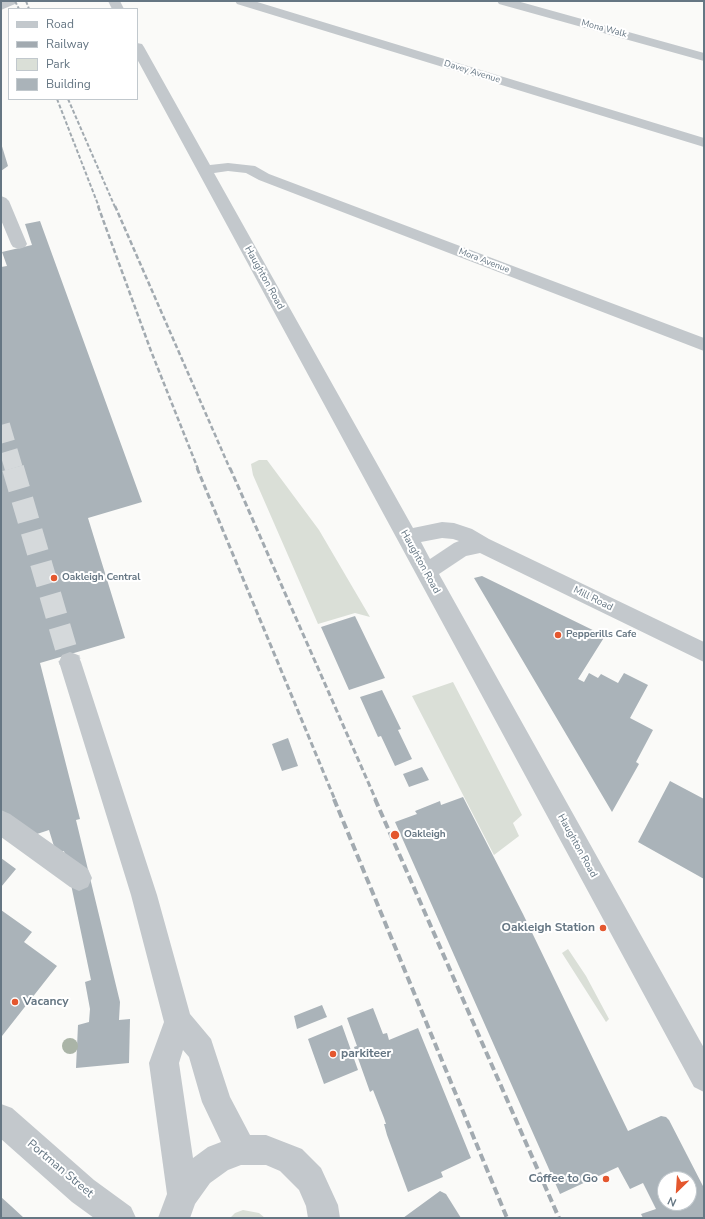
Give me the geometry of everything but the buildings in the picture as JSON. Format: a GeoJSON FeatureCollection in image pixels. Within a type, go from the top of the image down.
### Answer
{"type":"FeatureCollection","features":[{"type":"Feature","properties":{"kind":"street"},"geometry":{"type":"LineString","coordinates":[[1,6],[10,1]]}},
{"type":"Feature","properties":{"kind":"street","name":"Davey Avenue"},"geometry":{"type":"LineString","coordinates":[[241,1],[704,143]]}},
{"type":"Feature","properties":{"kind":"street","name":"Mona Walk"},"geometry":{"type":"LineString","coordinates":[[503,1],[704,56]]}},
{"type":"Feature","properties":{"kind":"street","name":"Haughton Road"},"geometry":{"type":"LineString","coordinates":[[138,49],[704,1077]]}},
{"type":"Feature","properties":{"kind":"street","name":"Mora Avenue"},"geometry":{"type":"LineString","coordinates":[[209,177],[264,177],[704,345]]}},
{"type":"Feature","properties":{"kind":"street"},"geometry":{"type":"LineString","coordinates":[[1,201],[19,244]]}},
{"type":"Feature","properties":{"kind":"street","name":"Mill Road"},"geometry":{"type":"LineString","coordinates":[[406,537],[442,530],[460,533],[704,653]]}},
{"type":"Feature","properties":{"kind":"street"},"geometry":{"type":"LineString","coordinates":[[426,572],[461,549],[482,545]]}},
{"type":"Feature","properties":{"kind":"street"},"geometry":{"type":"LineString","coordinates":[[70,662],[144,895],[178,1022],[201,1050],[217,1102],[241,1150]]}},
{"type":"Feature","properties":{"kind":"street"},"geometry":{"type":"LineString","coordinates":[[1,822],[79,878]]}},
{"type":"Feature","properties":{"kind":"street"},"geometry":{"type":"LineString","coordinates":[[178,1022],[164,1063],[178,1206]]}},
{"type":"Feature","properties":{"kind":"street","name":"Portman Street"},"geometry":{"type":"LineString","coordinates":[[1,1119],[83,1190],[120,1218]]}},
{"type":"Feature","properties":{"kind":"street"},"geometry":{"type":"LineString","coordinates":[[178,1206],[199,1172],[219,1158],[241,1150],[266,1150],[291,1160],[310,1179],[322,1205],[324,1218]]}},
{"type":"Feature","properties":{"kind":"green space"},"geometry":{"type":"Polygon","coordinates":[[[259,460],[267,460],[319,530],[370,617],[355,613],[318,624],[253,475],[251,464],[259,460]]]}},
{"type":"Feature","properties":{"kind":"green space"},"geometry":{"type":"Polygon","coordinates":[[[453,682],[522,815],[513,823],[519,836],[494,855],[412,696],[453,682]]]}},
{"type":"Feature","properties":{"kind":"green space"},"geometry":{"type":"Polygon","coordinates":[[[568,949],[586,976],[609,1019],[606,1022],[562,953],[568,949]]]}},
{"type":"Feature","properties":{"kind":"green space"},"geometry":{"type":"Polygon","coordinates":[[[243,1210],[259,1213],[265,1218],[230,1218],[235,1213],[243,1210]]]}},
{"type":"Feature","properties":{"kind":"tunnel"},"geometry":{"type":"LineString","coordinates":[[1,425],[14,469]]}},
{"type":"Feature","properties":{"kind":"tunnel"},"geometry":{"type":"LineString","coordinates":[[13,468],[70,662]]}},
{"type":"Feature","properties":{"kind":"railway"},"geometry":{"type":"LineString","coordinates":[[15,1],[18,8]]}},
{"type":"Feature","properties":{"kind":"railway"},"geometry":{"type":"LineString","coordinates":[[26,1],[29,8]]}},
{"type":"Feature","properties":{"kind":"railway"},"geometry":{"type":"LineString","coordinates":[[57,100],[99,207]]}},
{"type":"Feature","properties":{"kind":"railway"},"geometry":{"type":"LineString","coordinates":[[68,100],[115,207]]}},
{"type":"Feature","properties":{"kind":"railway"},"geometry":{"type":"LineString","coordinates":[[98,206],[151,351],[198,469]]}},
{"type":"Feature","properties":{"kind":"railway"},"geometry":{"type":"LineString","coordinates":[[115,206],[230,469]]}},
{"type":"Feature","properties":{"kind":"railway"},"geometry":{"type":"LineString","coordinates":[[197,468],[335,800]]}},
{"type":"Feature","properties":{"kind":"railway"},"geometry":{"type":"LineString","coordinates":[[230,468],[376,800]]}},
{"type":"Feature","properties":{"kind":"railway"},"geometry":{"type":"LineString","coordinates":[[334,799],[507,1218]]}},
{"type":"Feature","properties":{"kind":"railway"},"geometry":{"type":"LineString","coordinates":[[375,799],[559,1218]]}},
{"type":"Feature","properties":{"kind":"place","name":"Oakleigh Central"},"geometry":{"type":"Point","coordinates":[54,578]}},
{"type":"Feature","properties":{"kind":"place","name":"Pepperills Cafe"},"geometry":{"type":"Point","coordinates":[558,635]}},
{"type":"Feature","properties":{"kind":"place","name":"Oakleigh"},"geometry":{"type":"Point","coordinates":[395,835]}},
{"type":"Feature","properties":{"kind":"place","name":"Oakleigh Station"},"geometry":{"type":"Point","coordinates":[603,928]}},
{"type":"Feature","properties":{"kind":"place","name":"Vacancy"},"geometry":{"type":"Point","coordinates":[15,1002]}},
{"type":"Feature","properties":{"kind":"place","name":"parkiteer"},"geometry":{"type":"Point","coordinates":[333,1054]}},
{"type":"Feature","properties":{"kind":"place","name":"Coffee to Go"},"geometry":{"type":"Point","coordinates":[606,1179]}}]}
